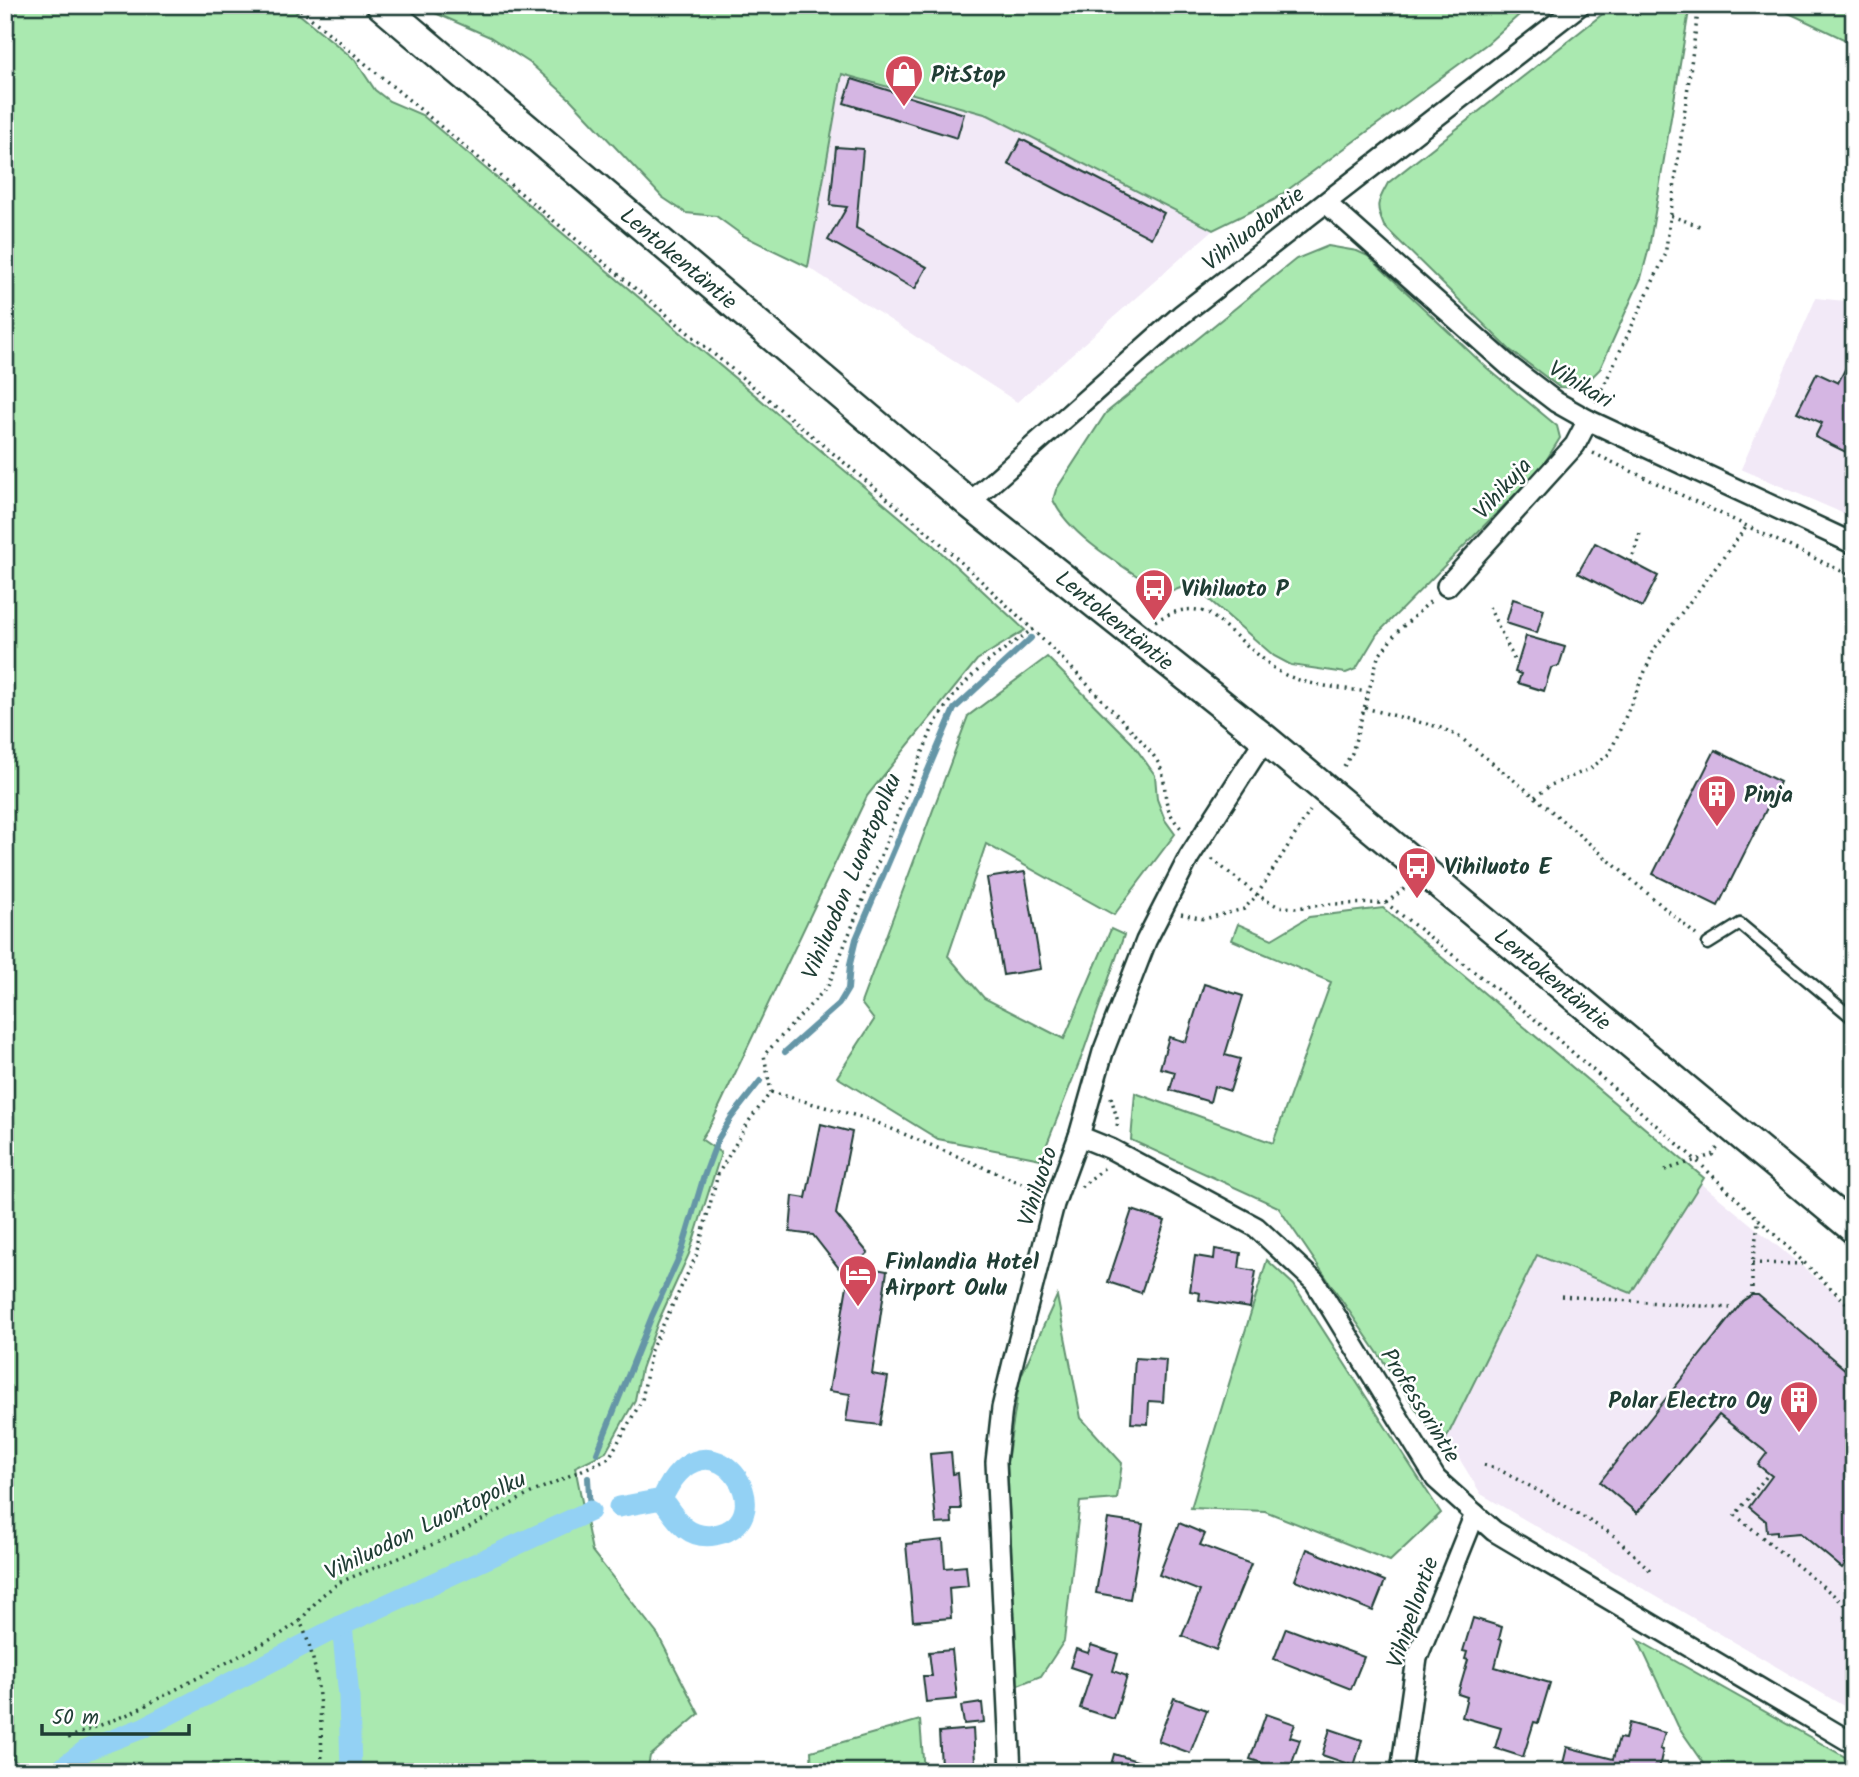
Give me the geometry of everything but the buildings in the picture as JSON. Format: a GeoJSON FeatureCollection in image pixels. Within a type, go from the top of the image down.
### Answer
{"type":"FeatureCollection","features":[{"type":"Feature","properties":{"kind":"main road","name":"Lentokentäntie"},"geometry":{"type":"LineString","coordinates":[[381,5],[969,503],[1265,739],[1854,1229]]}},
{"type":"Feature","properties":{"kind":"street","name":"Vihiluodontie"},"geometry":{"type":"LineString","coordinates":[[969,503],[1181,315],[1580,5]]}},
{"type":"Feature","properties":{"kind":"street","name":"Vihikari"},"geometry":{"type":"LineString","coordinates":[[1326,202],[1509,366],[1556,402],[1588,420],[1854,544]]}},
{"type":"Feature","properties":{"kind":"street","name":"Vihikuja"},"geometry":{"type":"LineString","coordinates":[[1447,586],[1575,445],[1588,420]]}},
{"type":"Feature","properties":{"kind":"street","name":"Vihiluoto"},"geometry":{"type":"LineString","coordinates":[[1011,1772],[997,1475],[1002,1408],[1054,1204],[1079,1136],[1103,1052],[1146,941],[1189,857],[1265,739]]}},
{"type":"Feature","properties":{"kind":"street","name":"Professorintie"},"geometry":{"type":"LineString","coordinates":[[1079,1136],[1111,1149],[1256,1227],[1315,1282],[1436,1479],[1494,1531],[1854,1744]]}},
{"type":"Feature","properties":{"kind":"street","name":"Vihipellontie"},"geometry":{"type":"LineString","coordinates":[[1401,1772],[1417,1658],[1475,1514]]}},
{"type":"Feature","properties":{"kind":"lane"},"geometry":{"type":"LineString","coordinates":[[1708,944],[1740,925],[1854,1019]]}},
{"type":"Feature","properties":{"kind":"path"},"geometry":{"type":"LineString","coordinates":[[295,5],[937,540],[1033,629],[1154,756],[1164,773],[1164,801],[1171,819],[1208,856],[1257,895],[1277,906],[1295,908],[1386,903],[1532,1017],[1696,1160],[1854,1310]]}},
{"type":"Feature","properties":{"kind":"path"},"geometry":{"type":"LineString","coordinates":[[1588,420],[1665,256],[1699,5]]}},
{"type":"Feature","properties":{"kind":"path"},"geometry":{"type":"LineString","coordinates":[[1671,216],[1700,226]]}},
{"type":"Feature","properties":{"kind":"path"},"geometry":{"type":"LineString","coordinates":[[1575,445],[1854,578]]}},
{"type":"Feature","properties":{"kind":"path"},"geometry":{"type":"LineString","coordinates":[[1535,797],[1590,769],[1610,753],[1655,648],[1747,526]]}},
{"type":"Feature","properties":{"kind":"path"},"geometry":{"type":"LineString","coordinates":[[1631,562],[1640,533]]}},
{"type":"Feature","properties":{"kind":"path"},"geometry":{"type":"LineString","coordinates":[[1344,766],[1352,753],[1373,668],[1384,646],[1447,586]]}},
{"type":"Feature","properties":{"kind":"path"},"geometry":{"type":"LineString","coordinates":[[1489,607],[1517,665]]}},
{"type":"Feature","properties":{"kind":"path"},"geometry":{"type":"LineString","coordinates":[[1140,639],[1154,622],[1174,611],[1198,609],[1210,614],[1287,677],[1367,692]]}},
{"type":"Feature","properties":{"kind":"path","name":"Vihiluodon Luontopolku"},"geometry":{"type":"LineString","coordinates":[[68,1738],[131,1713],[281,1633],[300,1621],[321,1596],[340,1582],[453,1536],[531,1493],[609,1458],[642,1400],[651,1350],[697,1254],[718,1174],[749,1121],[771,1092],[764,1055],[828,986],[933,727],[947,702],[979,667],[1033,629]]}},
{"type":"Feature","properties":{"kind":"path"},"geometry":{"type":"LineString","coordinates":[[1365,709],[1442,728],[1461,738],[1708,944]]}},
{"type":"Feature","properties":{"kind":"path"},"geometry":{"type":"LineString","coordinates":[[1181,914],[1204,919],[1244,909],[1257,895],[1310,811]]}},
{"type":"Feature","properties":{"kind":"path"},"geometry":{"type":"LineString","coordinates":[[1175,925],[1186,902]]}},
{"type":"Feature","properties":{"kind":"path"},"geometry":{"type":"LineString","coordinates":[[771,1092],[867,1119],[1040,1191]]}},
{"type":"Feature","properties":{"kind":"path"},"geometry":{"type":"LineString","coordinates":[[1078,1189],[1103,1170],[1111,1149],[1118,1122],[1110,1094]]}},
{"type":"Feature","properties":{"kind":"path"},"geometry":{"type":"LineString","coordinates":[[1665,1170],[1712,1155],[1734,1128]]}},
{"type":"Feature","properties":{"kind":"path"},"geometry":{"type":"LineString","coordinates":[[1752,1295],[1752,1263],[1759,1218]]}},
{"type":"Feature","properties":{"kind":"path"},"geometry":{"type":"LineString","coordinates":[[1752,1263],[1806,1264]]}},
{"type":"Feature","properties":{"kind":"path"},"geometry":{"type":"LineString","coordinates":[[1561,1296],[1730,1308]]}},
{"type":"Feature","properties":{"kind":"path"},"geometry":{"type":"LineString","coordinates":[[1484,1465],[1496,1468],[1550,1497],[1613,1535],[1652,1572]]}},
{"type":"Feature","properties":{"kind":"path"},"geometry":{"type":"LineString","coordinates":[[1766,1477],[1735,1515],[1847,1606],[1854,1598]]}},
{"type":"Feature","properties":{"kind":"path"},"geometry":{"type":"LineString","coordinates":[[300,1621],[313,1655],[320,1689],[322,1772]]}},
{"type":"Feature","properties":{"kind":"shaded area"},"geometry":{"type":"Polygon","coordinates":[[[841,74],[988,115],[1213,230],[1017,402],[808,267],[841,74]]]}},
{"type":"Feature","properties":{"kind":"shaded area"},"geometry":{"type":"Polygon","coordinates":[[[1816,298],[1854,302],[1854,518],[1741,469],[1816,298]]]}},
{"type":"Feature","properties":{"kind":"shaded area"},"geometry":{"type":"Polygon","coordinates":[[[1685,1170],[1854,1309],[1854,1712],[1481,1494],[1420,1395],[1480,1223],[1685,1170]]]}},
{"type":"Feature","properties":{"kind":"green space"},"geometry":{"type":"Polygon","coordinates":[[[5,5],[288,5],[355,60],[375,90],[389,101],[422,115],[932,544],[1025,630],[977,660],[867,796],[712,1122],[701,1139],[721,1153],[689,1254],[658,1322],[641,1369],[635,1400],[606,1452],[575,1467],[592,1551],[658,1635],[699,1714],[650,1756],[647,1772],[19,1772],[14,1759],[5,1757],[5,5]]]}},
{"type":"Feature","properties":{"kind":"green space"},"geometry":{"type":"Polygon","coordinates":[[[417,5],[1530,5],[1488,43],[1274,200],[1213,230],[988,115],[842,74],[808,267],[742,235],[716,216],[686,213],[662,197],[571,100],[530,63],[490,37],[417,5]]]}},
{"type":"Feature","properties":{"kind":"green space"},"geometry":{"type":"Polygon","coordinates":[[[1614,5],[1690,5],[1649,248],[1641,278],[1600,369],[1581,388],[1559,387],[1510,350],[1384,226],[1378,204],[1388,183],[1614,5]]]}},
{"type":"Feature","properties":{"kind":"green space"},"geometry":{"type":"Polygon","coordinates":[[[1772,5],[1854,5],[1854,44],[1772,5]]]}},
{"type":"Feature","properties":{"kind":"green space"},"geometry":{"type":"Polygon","coordinates":[[[1328,246],[1357,251],[1368,256],[1487,368],[1557,426],[1560,438],[1542,467],[1377,634],[1356,669],[1346,673],[1291,665],[1274,656],[1191,584],[1165,594],[1087,541],[1073,528],[1053,500],[1056,490],[1106,413],[1296,259],[1328,246]]]}},
{"type":"Feature","properties":{"kind":"green space"},"geometry":{"type":"Polygon","coordinates":[[[1047,657],[1132,743],[1155,775],[1157,799],[1165,820],[1175,834],[1114,915],[986,844],[948,956],[984,998],[1064,1039],[1111,929],[1124,935],[1083,1053],[1041,1159],[938,1139],[837,1077],[874,1020],[861,1003],[968,716],[1047,657]]]}},
{"type":"Feature","properties":{"kind":"green space"},"geometry":{"type":"Polygon","coordinates":[[[1383,908],[1704,1178],[1631,1293],[1537,1255],[1442,1447],[1278,1207],[1131,1140],[1135,1093],[1273,1143],[1331,982],[1232,940],[1238,924],[1272,939],[1309,917],[1383,908]]]}},
{"type":"Feature","properties":{"kind":"green space"},"geometry":{"type":"Polygon","coordinates":[[[1267,1260],[1294,1285],[1441,1513],[1390,1561],[1265,1511],[1191,1508],[1267,1260]]]}},
{"type":"Feature","properties":{"kind":"green space"},"geometry":{"type":"Polygon","coordinates":[[[1057,1296],[1081,1418],[1122,1463],[1117,1499],[1080,1502],[1064,1641],[1041,1676],[1018,1685],[1007,1462],[1020,1378],[1057,1296]]]}},
{"type":"Feature","properties":{"kind":"green space"},"geometry":{"type":"Polygon","coordinates":[[[1638,1640],[1854,1762],[1854,1772],[1710,1772],[1678,1726],[1638,1640]]]}},
{"type":"Feature","properties":{"kind":"green space"},"geometry":{"type":"Polygon","coordinates":[[[920,1720],[924,1772],[812,1772],[811,1751],[920,1720]]]}},
{"type":"Feature","properties":{"kind":"waterway"},"geometry":{"type":"LineString","coordinates":[[785,1052],[839,1004],[848,989],[856,939],[954,709],[1031,638]]}},
{"type":"Feature","properties":{"kind":"waterway"},"geometry":{"type":"LineString","coordinates":[[597,1453],[652,1316],[681,1253],[718,1139],[760,1081]]}},
{"type":"Feature","properties":{"kind":"waterway"},"geometry":{"type":"LineString","coordinates":[[619,1507],[662,1499],[683,1526],[705,1536],[715,1535],[736,1525],[745,1509],[743,1490],[734,1474],[719,1462],[700,1460],[681,1471],[662,1499]]}},
{"type":"Feature","properties":{"kind":"waterway"},"geometry":{"type":"LineString","coordinates":[[588,1478],[590,1511]]}},
{"type":"Feature","properties":{"kind":"waterway"},"geometry":{"type":"LineString","coordinates":[[57,1772],[86,1750],[143,1728],[342,1625],[590,1511]]}},
{"type":"Feature","properties":{"kind":"waterway"},"geometry":{"type":"LineString","coordinates":[[342,1625],[349,1697],[351,1772]]}},
{"type":"Feature","properties":{"kind":"place","name":"PitStop"},"geometry":{"type":"Point","coordinates":[904,108]}},
{"type":"Feature","properties":{"kind":"place","name":"Vihiluoto P"},"geometry":{"type":"Point","coordinates":[1154,622]}},
{"type":"Feature","properties":{"kind":"place","name":"Pinja"},"geometry":{"type":"Point","coordinates":[1717,828]}},
{"type":"Feature","properties":{"kind":"place","name":"Vihiluoto E"},"geometry":{"type":"Point","coordinates":[1417,900]}},
{"type":"Feature","properties":{"kind":"place","name":"Finlandia Hotel Airport Oulu"},"geometry":{"type":"Point","coordinates":[858,1308]}},
{"type":"Feature","properties":{"kind":"place","name":"Polar Electro Oy"},"geometry":{"type":"Point","coordinates":[1799,1434]}}]}
